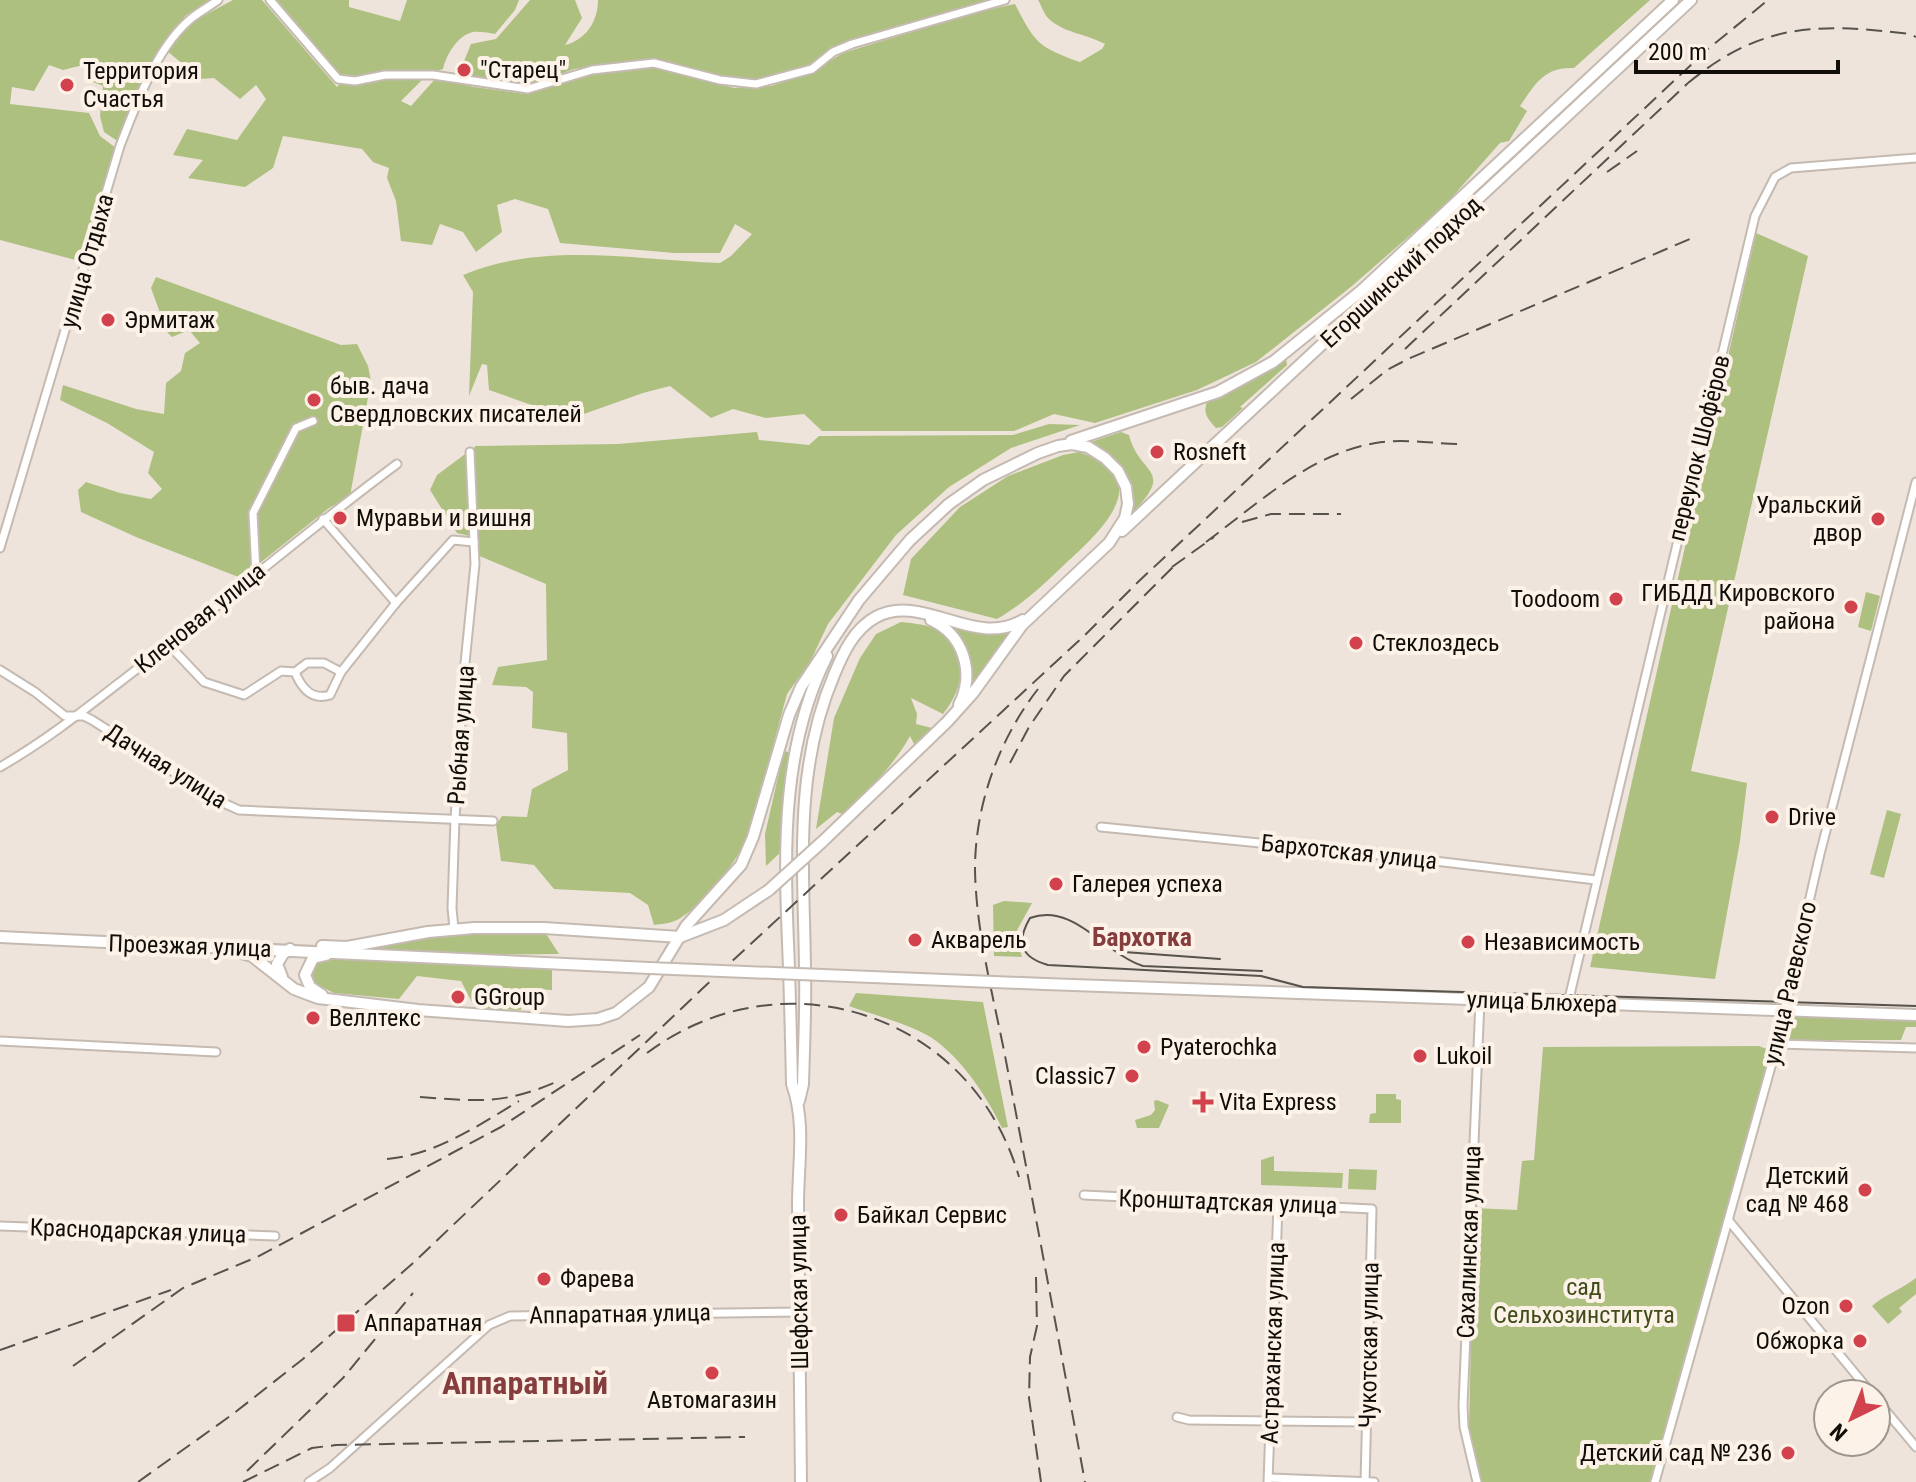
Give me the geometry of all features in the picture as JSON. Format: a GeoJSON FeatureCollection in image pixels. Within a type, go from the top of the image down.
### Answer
{"type":"FeatureCollection","features":[{"type":"Feature","properties":{"kind":"main road","name":"Егоршинский подход"},"geometry":{"type":"LineString","coordinates":[[842,627],[890,562],[941,511],[997,472],[1058,446],[1218,392],[1273,362],[1361,291],[1673,0]]}},
{"type":"Feature","properties":{"kind":"main road","name":"Егоршинский подход"},"geometry":{"type":"LineString","coordinates":[[1034,612],[1691,0]]}},
{"type":"Feature","properties":{"kind":"main road"},"geometry":{"type":"LineString","coordinates":[[1058,446],[1080,445],[1093,449],[1113,465],[1123,480],[1128,496],[1127,511],[1109,543]]}},
{"type":"Feature","properties":{"kind":"main road"},"geometry":{"type":"LineString","coordinates":[[799,1103],[803,1084],[805,971],[802,825],[813,741],[829,687],[852,640],[881,615],[911,613],[996,630],[1016,624],[1034,612]]}},
{"type":"Feature","properties":{"kind":"main road"},"geometry":{"type":"LineString","coordinates":[[285,982],[277,964],[283,954],[318,946],[349,946],[454,929],[544,928],[680,937],[724,920],[769,890],[947,722],[973,693],[1034,612]]}},
{"type":"Feature","properties":{"kind":"main road"},"geometry":{"type":"LineString","coordinates":[[911,613],[945,628],[957,642],[964,658],[966,687],[947,722]]}},
{"type":"Feature","properties":{"kind":"main road"},"geometry":{"type":"LineString","coordinates":[[219,947],[252,956],[300,992],[335,1000],[473,1015],[568,1021],[598,1019],[622,1009],[649,987],[696,914],[715,897],[743,862],[795,699],[809,673],[842,627]]}},
{"type":"Feature","properties":{"kind":"main road"},"geometry":{"type":"LineString","coordinates":[[799,1103],[792,1084],[785,863],[789,792],[796,741],[811,688],[842,627]]}},
{"type":"Feature","properties":{"kind":"main road","name":"Проезжая улица"},"geometry":{"type":"LineString","coordinates":[[0,937],[379,956]]}},
{"type":"Feature","properties":{"kind":"main road"},"geometry":{"type":"LineString","coordinates":[[335,1000],[310,987],[305,975],[313,958],[341,954]]}},
{"type":"Feature","properties":{"kind":"main road","name":"улица Блюхера"},"geometry":{"type":"LineString","coordinates":[[379,956],[1168,989],[1916,1015]]}},
{"type":"Feature","properties":{"kind":"main road","name":"Шефская улица"},"geometry":{"type":"LineString","coordinates":[[799,1103],[801,1482]]}},
{"type":"Feature","properties":{"kind":"street","name":"улица Отдыха"},"geometry":{"type":"LineString","coordinates":[[0,548],[120,146],[145,84],[164,52],[190,19],[218,0]]}},
{"type":"Feature","properties":{"kind":"street"},"geometry":{"type":"LineString","coordinates":[[270,0],[338,79],[355,81],[385,75],[433,75],[528,89],[592,70],[654,63],[720,80],[756,84],[812,69],[833,52],[852,44],[1005,0]]}},
{"type":"Feature","properties":{"kind":"street","name":"переулок Шофёров"},"geometry":{"type":"LineString","coordinates":[[1568,1003],[1755,216],[1775,177],[1791,168],[1916,158]]}},
{"type":"Feature","properties":{"kind":"street"},"geometry":{"type":"LineString","coordinates":[[256,574],[253,513],[296,428],[313,421]]}},
{"type":"Feature","properties":{"kind":"street","name":"Рыбная улица"},"geometry":{"type":"LineString","coordinates":[[454,929],[455,819],[464,673],[475,564],[470,452]]}},
{"type":"Feature","properties":{"kind":"street","name":"Кленовая улица"},"geometry":{"type":"LineString","coordinates":[[0,767],[41,744],[169,645],[323,519],[397,464]]}},
{"type":"Feature","properties":{"kind":"street","name":"улица Раевского"},"geometry":{"type":"LineString","coordinates":[[1655,1482],[1777,1044],[1823,841],[1916,482]]}},
{"type":"Feature","properties":{"kind":"street"},"geometry":{"type":"LineString","coordinates":[[323,519],[396,603]]}},
{"type":"Feature","properties":{"kind":"street"},"geometry":{"type":"LineString","coordinates":[[295,672],[310,694],[323,697],[333,691],[341,672],[396,603],[453,540],[474,542]]}},
{"type":"Feature","properties":{"kind":"street"},"geometry":{"type":"LineString","coordinates":[[169,645],[204,682],[244,695],[281,671],[295,672],[301,666],[316,662],[341,672]]}},
{"type":"Feature","properties":{"kind":"street","name":"Дачная улица"},"geometry":{"type":"LineString","coordinates":[[0,670],[65,716],[92,720],[219,801],[239,810],[493,821]]}},
{"type":"Feature","properties":{"kind":"street","name":"Бархотская улица"},"geometry":{"type":"LineString","coordinates":[[1101,827],[1596,880]]}},
{"type":"Feature","properties":{"kind":"street","name":"Сахалинская улица"},"geometry":{"type":"LineString","coordinates":[[1477,1482],[1464,1427],[1463,1406],[1480,1000]]}},
{"type":"Feature","properties":{"kind":"street"},"geometry":{"type":"LineString","coordinates":[[0,1041],[216,1052]]}},
{"type":"Feature","properties":{"kind":"street"},"geometry":{"type":"LineString","coordinates":[[1777,1044],[1916,1048]]}},
{"type":"Feature","properties":{"kind":"street","name":"Кронштадтская улица"},"geometry":{"type":"LineString","coordinates":[[1084,1195],[1372,1209]]}},
{"type":"Feature","properties":{"kind":"street","name":"Астраханская улица"},"geometry":{"type":"LineString","coordinates":[[1268,1480],[1278,1205]]}},
{"type":"Feature","properties":{"kind":"street","name":"Чукотская улица"},"geometry":{"type":"LineString","coordinates":[[1365,1482],[1372,1209]]}},
{"type":"Feature","properties":{"kind":"street"},"geometry":{"type":"LineString","coordinates":[[1729,1221],[1859,1378]]}},
{"type":"Feature","properties":{"kind":"street","name":"Краснодарская улица"},"geometry":{"type":"LineString","coordinates":[[0,1226],[275,1236]]}},
{"type":"Feature","properties":{"kind":"street","name":"Аппаратная улица"},"geometry":{"type":"LineString","coordinates":[[309,1482],[330,1468],[489,1325],[500,1319],[510,1316],[654,1312],[800,1312]]}},
{"type":"Feature","properties":{"kind":"street"},"geometry":{"type":"LineString","coordinates":[[1177,1417],[1189,1420],[1368,1422]]}},
{"type":"Feature","properties":{"kind":"street"},"geometry":{"type":"LineString","coordinates":[[1892,1418],[1916,1447]]}},
{"type":"Feature","properties":{"kind":"street"},"geometry":{"type":"LineString","coordinates":[[1268,1480],[1374,1482]]}},
{"type":"Feature","properties":{"kind":"green space"},"geometry":{"type":"Polygon","coordinates":[[[0,0],[209,0],[185,16],[162,52],[119,142],[104,132],[100,116],[103,86],[86,79],[87,64],[63,70],[49,65],[34,91],[12,87],[10,104],[89,113],[100,136],[116,148],[83,262],[0,240],[0,0]]]}},
{"type":"Feature","properties":{"kind":"green space"},"geometry":{"type":"Polygon","coordinates":[[[233,0],[262,0],[337,87],[344,79],[277,0],[349,0],[349,7],[400,21],[407,0],[519,0],[515,10],[495,34],[473,32],[458,41],[443,69],[429,73],[401,101],[411,106],[436,78],[526,94],[592,72],[651,66],[734,88],[771,86],[812,72],[843,53],[977,12],[1015,4],[1033,36],[1055,52],[1080,62],[1102,49],[1105,44],[1054,23],[1038,0],[1650,0],[1574,68],[1555,70],[1542,78],[1520,106],[1527,111],[1509,141],[1500,143],[1446,204],[1352,286],[1256,362],[1197,390],[1095,423],[1054,414],[1014,431],[822,431],[804,414],[766,418],[733,409],[711,418],[670,386],[581,415],[546,410],[489,390],[487,365],[482,364],[469,396],[473,292],[463,275],[525,258],[558,255],[720,263],[752,234],[735,224],[720,253],[674,253],[560,243],[548,209],[515,199],[497,205],[502,232],[476,252],[463,232],[440,224],[432,245],[401,241],[396,201],[387,178],[389,168],[373,162],[362,149],[283,136],[273,168],[245,187],[188,178],[203,160],[173,155],[187,129],[237,140],[266,99],[256,85],[240,99],[214,78],[201,79],[167,51],[192,22],[233,0]]]}},
{"type":"Feature","properties":{"kind":"green space"},"geometry":{"type":"Polygon","coordinates":[[[530,0],[575,0],[582,18],[565,45],[585,34],[596,15],[598,0],[1001,0],[893,28],[829,49],[811,67],[748,82],[656,59],[574,69],[528,86],[477,80],[462,66],[471,44],[496,39],[530,0]]]}},
{"type":"Feature","properties":{"kind":"green space"},"geometry":{"type":"Polygon","coordinates":[[[1756,233],[1808,256],[1691,771],[1747,783],[1740,841],[1715,979],[1590,967],[1756,233]]]}},
{"type":"Feature","properties":{"kind":"green space"},"geometry":{"type":"Polygon","coordinates":[[[156,277],[341,345],[357,344],[368,366],[371,381],[350,496],[329,508],[241,578],[81,512],[78,490],[86,482],[151,499],[162,489],[148,473],[154,452],[107,423],[60,400],[63,385],[136,409],[164,414],[166,383],[181,371],[185,353],[200,343],[189,330],[172,337],[167,332],[151,288],[156,277]]]}},
{"type":"Feature","properties":{"kind":"green space"},"geometry":{"type":"Polygon","coordinates":[[[1286,359],[1287,365],[1222,427],[1216,428],[1207,415],[1207,402],[1255,379],[1286,359]]]}},
{"type":"Feature","properties":{"kind":"green space"},"geometry":{"type":"Polygon","coordinates":[[[1049,424],[1080,425],[1011,448],[949,487],[896,535],[828,624],[810,662],[787,694],[747,841],[717,884],[689,912],[679,919],[654,925],[648,905],[630,893],[554,889],[534,865],[501,861],[496,825],[502,816],[527,817],[532,789],[568,770],[567,733],[532,728],[533,692],[526,687],[492,685],[498,667],[547,660],[546,584],[477,555],[474,537],[457,533],[430,490],[437,475],[476,446],[618,444],[757,432],[759,440],[809,445],[819,436],[1013,435],[1049,424]]]}},
{"type":"Feature","properties":{"kind":"green space"},"geometry":{"type":"Polygon","coordinates":[[[1121,432],[1129,435],[1153,480],[1145,499],[1131,514],[1131,491],[1088,443],[1121,432]]]}},
{"type":"Feature","properties":{"kind":"green space"},"geometry":{"type":"Polygon","coordinates":[[[1079,452],[1103,463],[1116,476],[1119,491],[1115,506],[1093,537],[1032,594],[997,619],[903,595],[911,559],[960,507],[1008,476],[1079,452]]]}},
{"type":"Feature","properties":{"kind":"green space"},"geometry":{"type":"Polygon","coordinates":[[[1866,592],[1880,596],[1871,631],[1858,627],[1866,592]]]}},
{"type":"Feature","properties":{"kind":"green space"},"geometry":{"type":"Polygon","coordinates":[[[927,615],[985,629],[1016,624],[973,693],[966,688],[957,642],[927,615]]]}},
{"type":"Feature","properties":{"kind":"green space"},"geometry":{"type":"Polygon","coordinates":[[[901,622],[933,628],[946,635],[955,645],[961,667],[956,692],[943,714],[911,698],[917,714],[916,724],[932,728],[915,746],[910,736],[896,758],[870,787],[842,814],[837,812],[816,829],[834,718],[860,658],[876,634],[901,622]]]}},
{"type":"Feature","properties":{"kind":"green space"},"geometry":{"type":"Polygon","coordinates":[[[784,751],[793,753],[783,850],[766,866],[765,834],[784,751]]]}},
{"type":"Feature","properties":{"kind":"green space"},"geometry":{"type":"Polygon","coordinates":[[[1887,810],[1901,814],[1884,878],[1870,874],[1887,810]]]}},
{"type":"Feature","properties":{"kind":"green space"},"geometry":{"type":"Polygon","coordinates":[[[1004,901],[1032,903],[1015,934],[1022,957],[994,956],[993,905],[1004,901]]]}},
{"type":"Feature","properties":{"kind":"green space"},"geometry":{"type":"Polygon","coordinates":[[[545,932],[559,954],[463,955],[367,949],[436,935],[545,932]]]}},
{"type":"Feature","properties":{"kind":"green space"},"geometry":{"type":"Polygon","coordinates":[[[323,959],[453,961],[552,968],[552,990],[521,988],[521,1010],[475,1008],[461,981],[417,976],[399,999],[334,993],[313,983],[312,969],[323,959]]]}},
{"type":"Feature","properties":{"kind":"green space"},"geometry":{"type":"Polygon","coordinates":[[[856,993],[983,1002],[1008,1127],[1002,1128],[972,1078],[943,1047],[913,1028],[849,1006],[856,993]]]}},
{"type":"Feature","properties":{"kind":"green space"},"geometry":{"type":"Polygon","coordinates":[[[1792,1014],[1916,1018],[1916,1027],[1906,1027],[1901,1040],[1786,1040],[1792,1014]]]}},
{"type":"Feature","properties":{"kind":"green space","name":"сад Сельхозинститута"},"geometry":{"type":"Polygon","coordinates":[[[1759,1046],[1772,1051],[1650,1482],[1482,1482],[1469,1427],[1474,1208],[1517,1210],[1522,1161],[1534,1160],[1543,1047],[1759,1046]]]}},
{"type":"Feature","properties":{"kind":"green space"},"geometry":{"type":"Polygon","coordinates":[[[1376,1094],[1396,1094],[1396,1099],[1401,1100],[1401,1123],[1369,1123],[1370,1114],[1376,1113],[1376,1094]]]}},
{"type":"Feature","properties":{"kind":"green space"},"geometry":{"type":"Polygon","coordinates":[[[1154,1101],[1169,1105],[1159,1128],[1137,1128],[1135,1120],[1151,1115],[1155,1110],[1154,1101]]]}},
{"type":"Feature","properties":{"kind":"green space"},"geometry":{"type":"Polygon","coordinates":[[[1274,1156],[1274,1171],[1343,1173],[1342,1188],[1261,1185],[1261,1160],[1274,1156]]]}},
{"type":"Feature","properties":{"kind":"green space"},"geometry":{"type":"Polygon","coordinates":[[[1349,1169],[1377,1170],[1376,1190],[1348,1189],[1349,1169]]]}},
{"type":"Feature","properties":{"kind":"green space"},"geometry":{"type":"Polygon","coordinates":[[[1916,1278],[1916,1294],[1899,1308],[1902,1312],[1888,1324],[1872,1306],[1916,1278]]]}},
{"type":"Feature","properties":{"kind":"tram line"},"geometry":{"type":"LineString","coordinates":[[1262,971],[1143,966],[1129,960],[1075,923],[1046,915],[1030,918],[1022,941],[1031,958],[1048,965],[1261,976],[1303,987],[1916,1006]]}},
{"type":"Feature","properties":{"kind":"tram line"},"geometry":{"type":"LineString","coordinates":[[1124,952],[1220,959]]}},
{"type":"Feature","properties":{"kind":"railway"},"geometry":{"type":"LineString","coordinates":[[138,1482],[303,1359],[412,1264],[1708,49],[1768,0]]}},
{"type":"Feature","properties":{"kind":"railway"},"geometry":{"type":"LineString","coordinates":[[1688,83],[1741,48],[1793,32],[1847,28],[1916,37]]}},
{"type":"Feature","properties":{"kind":"railway"},"geometry":{"type":"LineString","coordinates":[[1405,349],[1688,83]]}},
{"type":"Feature","properties":{"kind":"railway"},"geometry":{"type":"LineString","coordinates":[[1607,172],[1637,151]]}},
{"type":"Feature","properties":{"kind":"railway"},"geometry":{"type":"LineString","coordinates":[[1351,399],[1387,370],[1408,359],[1697,236]]}},
{"type":"Feature","properties":{"kind":"railway"},"geometry":{"type":"LineString","coordinates":[[1206,542],[1288,480],[1333,456],[1382,442],[1463,444]]}},
{"type":"Feature","properties":{"kind":"railway"},"geometry":{"type":"LineString","coordinates":[[1242,522],[1271,514],[1341,514]]}},
{"type":"Feature","properties":{"kind":"railway"},"geometry":{"type":"LineString","coordinates":[[1172,567],[1214,537]]}},
{"type":"Feature","properties":{"kind":"railway"},"geometry":{"type":"LineString","coordinates":[[1010,763],[1029,727],[1064,676],[1178,562]]}},
{"type":"Feature","properties":{"kind":"railway"},"geometry":{"type":"LineString","coordinates":[[1038,689],[1001,751],[985,797],[976,845],[976,895],[988,973],[1085,1482]]}},
{"type":"Feature","properties":{"kind":"railway"},"geometry":{"type":"LineString","coordinates":[[647,1053],[700,1023],[755,1007],[812,1005],[866,1016],[916,1039],[960,1074],[995,1120],[1019,1177]]}},
{"type":"Feature","properties":{"kind":"railway"},"geometry":{"type":"LineString","coordinates":[[73,1366],[183,1288],[257,1257],[501,1127],[640,1035]]}},
{"type":"Feature","properties":{"kind":"railway"},"geometry":{"type":"LineString","coordinates":[[420,1097],[489,1100],[520,1095],[556,1082]]}},
{"type":"Feature","properties":{"kind":"railway"},"geometry":{"type":"LineString","coordinates":[[387,1159],[423,1152],[440,1145],[519,1101]]}},
{"type":"Feature","properties":{"kind":"railway"},"geometry":{"type":"LineString","coordinates":[[1036,1277],[1037,1326],[1030,1357],[1029,1398],[1041,1482]]}},
{"type":"Feature","properties":{"kind":"railway"},"geometry":{"type":"LineString","coordinates":[[0,1350],[171,1290]]}},
{"type":"Feature","properties":{"kind":"railway"},"geometry":{"type":"LineString","coordinates":[[247,1471],[343,1378],[413,1293]]}},
{"type":"Feature","properties":{"kind":"railway"},"geometry":{"type":"LineString","coordinates":[[243,1482],[312,1448],[336,1445],[745,1437]]}},
{"type":"Feature","properties":{"kind":"place","name":"\"Старец\""},"geometry":{"type":"Point","coordinates":[464,70]}},
{"type":"Feature","properties":{"kind":"place","name":"Территория Счастья"},"geometry":{"type":"Point","coordinates":[67,85]}},
{"type":"Feature","properties":{"kind":"place","name":"Эрмитаж"},"geometry":{"type":"Point","coordinates":[108,320]}},
{"type":"Feature","properties":{"kind":"place","name":"быв. дача Свердловских писателей"},"geometry":{"type":"Point","coordinates":[314,400]}},
{"type":"Feature","properties":{"kind":"place","name":"Rosneft"},"geometry":{"type":"Point","coordinates":[1157,452]}},
{"type":"Feature","properties":{"kind":"place","name":"Муравьи и вишня"},"geometry":{"type":"Point","coordinates":[340,518]}},
{"type":"Feature","properties":{"kind":"place","name":"Уральский двор"},"geometry":{"type":"Point","coordinates":[1878,519]}},
{"type":"Feature","properties":{"kind":"place","name":"Toodoom"},"geometry":{"type":"Point","coordinates":[1616,599]}},
{"type":"Feature","properties":{"kind":"place","name":"ГИБДД Кировского района"},"geometry":{"type":"Point","coordinates":[1851,607]}},
{"type":"Feature","properties":{"kind":"place","name":"Стеклоздесь"},"geometry":{"type":"Point","coordinates":[1356,643]}},
{"type":"Feature","properties":{"kind":"place","name":"Drive"},"geometry":{"type":"Point","coordinates":[1772,817]}},
{"type":"Feature","properties":{"kind":"place","name":"Галерея успеха"},"geometry":{"type":"Point","coordinates":[1056,884]}},
{"type":"Feature","properties":{"kind":"place","name":"Акварель"},"geometry":{"type":"Point","coordinates":[915,940]}},
{"type":"Feature","properties":{"kind":"place","name":"Независимость"},"geometry":{"type":"Point","coordinates":[1468,942]}},
{"type":"Feature","properties":{"kind":"place","name":"GGroup"},"geometry":{"type":"Point","coordinates":[458,997]}},
{"type":"Feature","properties":{"kind":"place","name":"Веллтекс"},"geometry":{"type":"Point","coordinates":[313,1018]}},
{"type":"Feature","properties":{"kind":"place","name":"Pyaterochka"},"geometry":{"type":"Point","coordinates":[1144,1047]}},
{"type":"Feature","properties":{"kind":"place","name":"Lukoil"},"geometry":{"type":"Point","coordinates":[1420,1056]}},
{"type":"Feature","properties":{"kind":"place","name":"Classic7"},"geometry":{"type":"Point","coordinates":[1132,1076]}},
{"type":"Feature","properties":{"kind":"place","name":"Vita Express"},"geometry":{"type":"Point","coordinates":[1203,1102]}},
{"type":"Feature","properties":{"kind":"place","name":"Детский сад № 468"},"geometry":{"type":"Point","coordinates":[1865,1190]}},
{"type":"Feature","properties":{"kind":"place","name":"Байкал Сервис"},"geometry":{"type":"Point","coordinates":[841,1215]}},
{"type":"Feature","properties":{"kind":"place","name":"Фарева"},"geometry":{"type":"Point","coordinates":[544,1279]}},
{"type":"Feature","properties":{"kind":"place","name":"Ozon"},"geometry":{"type":"Point","coordinates":[1846,1306]}},
{"type":"Feature","properties":{"kind":"place","name":"Аппаратная"},"geometry":{"type":"Point","coordinates":[346,1323]}},
{"type":"Feature","properties":{"kind":"place","name":"Обжорка"},"geometry":{"type":"Point","coordinates":[1860,1341]}},
{"type":"Feature","properties":{"kind":"place","name":"Автомагазин"},"geometry":{"type":"Point","coordinates":[712,1373]}},
{"type":"Feature","properties":{"kind":"place","name":"Детский сад № 236"},"geometry":{"type":"Point","coordinates":[1788,1453]}},
{"type":"Feature","properties":{"kind":"district","name":"Бархотка"},"geometry":{"type":"Point","coordinates":[1142,937]}},
{"type":"Feature","properties":{"kind":"district","name":"Аппаратный"},"geometry":{"type":"Point","coordinates":[525,1383]}}]}
